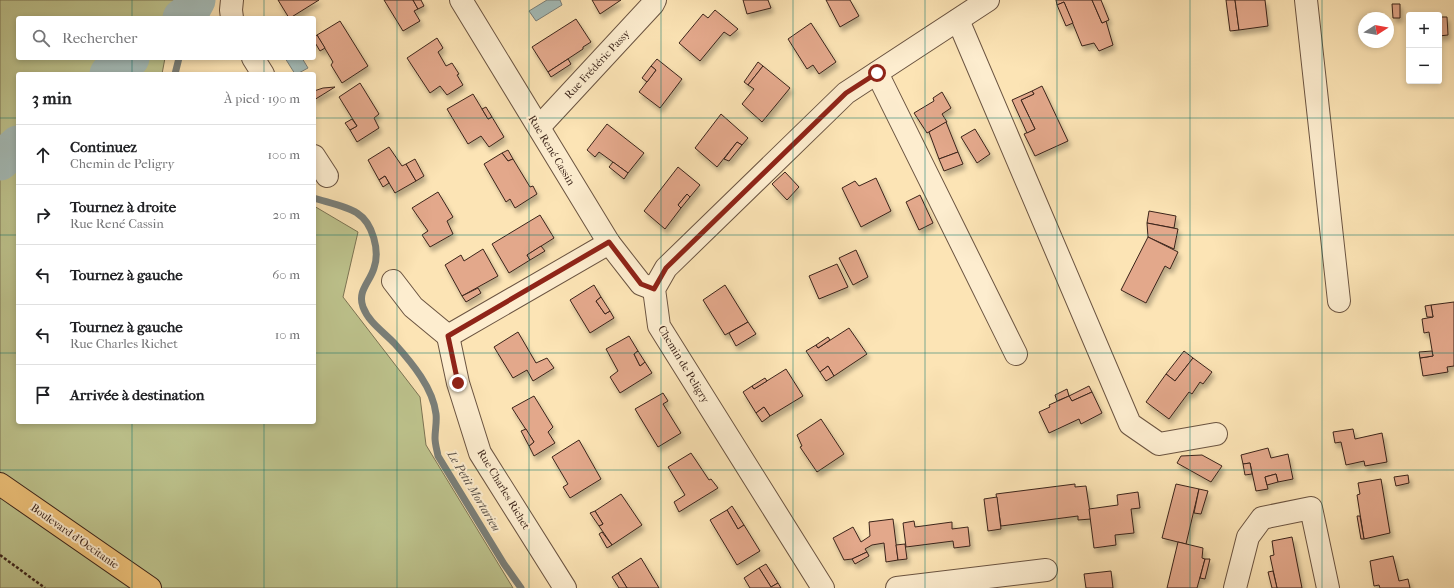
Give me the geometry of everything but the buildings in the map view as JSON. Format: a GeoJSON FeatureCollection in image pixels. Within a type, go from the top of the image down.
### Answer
{"type":"FeatureCollection","features":[{"type":"Feature","properties":{"kind":"main road","name":"Boulevard d'Occitanie"},"geometry":{"type":"LineString","coordinates":[[0,484],[150,588]]}},
{"type":"Feature","properties":{"kind":"street"},"geometry":{"type":"LineString","coordinates":[[232,0],[232,16]]}},
{"type":"Feature","properties":{"kind":"street","name":"Rue René Cassin"},"geometry":{"type":"LineString","coordinates":[[461,0],[609,242],[641,284],[654,289]]}},
{"type":"Feature","properties":{"kind":"street","name":"Rue Frédéric Passy"},"geometry":{"type":"LineString","coordinates":[[539,127],[653,4],[655,0]]}},
{"type":"Feature","properties":{"kind":"street"},"geometry":{"type":"LineString","coordinates":[[654,289],[671,262],[846,93],[988,0]]}},
{"type":"Feature","properties":{"kind":"street"},"geometry":{"type":"LineString","coordinates":[[1306,0],[1339,301]]}},
{"type":"Feature","properties":{"kind":"street"},"geometry":{"type":"LineString","coordinates":[[958,20],[1130,424],[1159,444],[1216,434]]}},
{"type":"Feature","properties":{"kind":"street"},"geometry":{"type":"LineString","coordinates":[[254,60],[262,72]]}},
{"type":"Feature","properties":{"kind":"street"},"geometry":{"type":"LineString","coordinates":[[877,73],[1016,354]]}},
{"type":"Feature","properties":{"kind":"street"},"geometry":{"type":"LineString","coordinates":[[316,159],[327,176]]}},
{"type":"Feature","properties":{"kind":"street"},"geometry":{"type":"LineString","coordinates":[[393,281],[414,308],[448,336],[609,242]]}},
{"type":"Feature","properties":{"kind":"street","name":"Chemin de Peligry"},"geometry":{"type":"LineString","coordinates":[[654,289],[659,326],[823,588]]}},
{"type":"Feature","properties":{"kind":"street","name":"Rue Charles Richet"},"geometry":{"type":"LineString","coordinates":[[448,336],[458,383],[480,453],[565,588]]}},
{"type":"Feature","properties":{"kind":"street"},"geometry":{"type":"LineString","coordinates":[[1235,588],[1248,537],[1262,518],[1311,508],[1328,588]]}},
{"type":"Feature","properties":{"kind":"street"},"geometry":{"type":"LineString","coordinates":[[898,588],[1046,570]]}},
{"type":"Feature","properties":{"kind":"path"},"geometry":{"type":"LineString","coordinates":[[0,555],[45,588]]}},
{"type":"Feature","properties":{"kind":"green space"},"geometry":{"type":"Polygon","coordinates":[[[0,0],[178,0],[174,16],[16,16],[16,60],[165,60],[162,72],[16,72],[16,424],[316,424],[316,207],[358,232],[343,297],[420,397],[426,445],[513,588],[0,588],[0,0]]]}},
{"type":"Feature","properties":{"kind":"water"},"geometry":{"type":"Polygon","coordinates":[[[547,0],[560,0],[562,5],[536,21],[529,11],[547,0]]]}},
{"type":"Feature","properties":{"kind":"water"},"geometry":{"type":"Polygon","coordinates":[[[286,60],[303,60],[308,68],[301,72],[294,72],[286,60]]]}},
{"type":"Feature","properties":{"kind":"waterway","name":"Le Petit Mortarieu"},"geometry":{"type":"LineString","coordinates":[[185,16],[189,13],[196,0]]}},
{"type":"Feature","properties":{"kind":"waterway"},"geometry":{"type":"LineString","coordinates":[[112,72],[127,60]]}},
{"type":"Feature","properties":{"kind":"waterway","name":"Le Petit Mortarieu"},"geometry":{"type":"LineString","coordinates":[[176,72],[178,60]]}},
{"type":"Feature","properties":{"kind":"waterway"},"geometry":{"type":"LineString","coordinates":[[0,161],[16,147]]}},
{"type":"Feature","properties":{"kind":"waterway","name":"Le Petit Mortarieu"},"geometry":{"type":"LineString","coordinates":[[316,199],[342,206],[357,213],[363,218],[371,230],[374,238],[376,261],[363,291],[363,307],[373,323],[395,344],[421,376],[434,404],[436,414],[435,440],[438,456],[504,564],[521,588]]}},
{"type":"Feature","properties":{"kind":"route"},"geometry":{"type":"LineString","coordinates":[[458,383],[448,336],[609,242],[641,284],[654,289],[666,268],[846,93],[877,73]]}}]}
